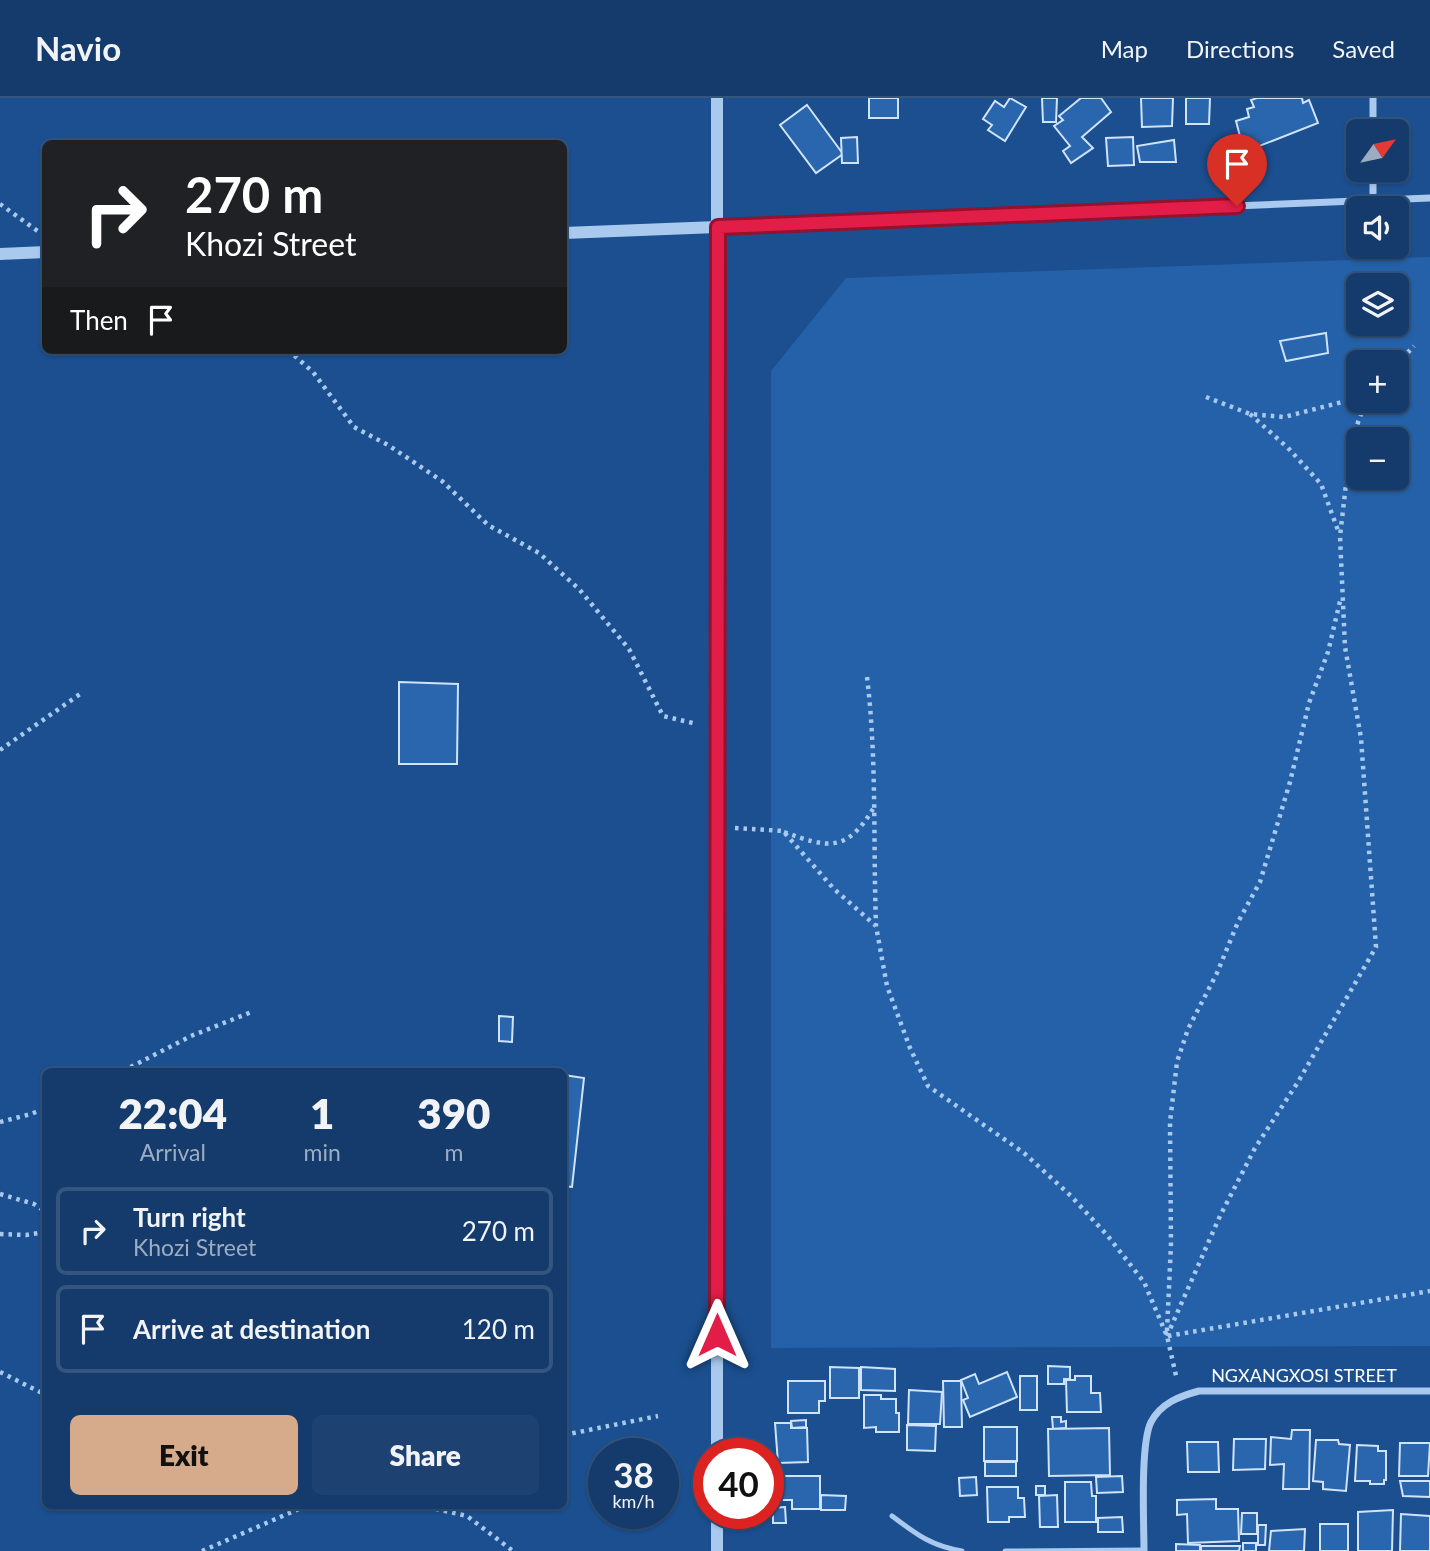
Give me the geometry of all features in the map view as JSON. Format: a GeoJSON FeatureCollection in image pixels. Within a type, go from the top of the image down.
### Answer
{"type":"FeatureCollection","features":[{"type":"Feature","properties":{"kind":"street"},"geometry":{"type":"LineString","coordinates":[[717,98],[717,1438]]}},
{"type":"Feature","properties":{"kind":"street"},"geometry":{"type":"LineString","coordinates":[[1373,98],[1373,119]]}},
{"type":"Feature","properties":{"kind":"street"},"geometry":{"type":"LineString","coordinates":[[1409,199],[1430,198]]}},
{"type":"Feature","properties":{"kind":"street"},"geometry":{"type":"LineString","coordinates":[[567,233],[1346,201]]}},
{"type":"Feature","properties":{"kind":"street"},"geometry":{"type":"LineString","coordinates":[[0,254],[42,252]]}},
{"type":"Feature","properties":{"kind":"street","name":"NGXANGXOSI STREET"},"geometry":{"type":"LineString","coordinates":[[1178,1397],[1199,1391],[1430,1391]]}},
{"type":"Feature","properties":{"kind":"street"},"geometry":{"type":"LineString","coordinates":[[1144,1551],[1146,1439],[1151,1422],[1163,1407],[1178,1397]]}},
{"type":"Feature","properties":{"kind":"street"},"geometry":{"type":"LineString","coordinates":[[717,1529],[717,1551]]}},
{"type":"Feature","properties":{"kind":"lane"},"geometry":{"type":"LineString","coordinates":[[892,1516],[932,1544],[962,1551]]}},
{"type":"Feature","properties":{"kind":"lane"},"geometry":{"type":"LineString","coordinates":[[1005,1551],[1144,1551]]}},
{"type":"Feature","properties":{"kind":"path"},"geometry":{"type":"LineString","coordinates":[[0,204],[42,234]]}},
{"type":"Feature","properties":{"kind":"path"},"geometry":{"type":"LineString","coordinates":[[1409,351],[1414,346]]}},
{"type":"Feature","properties":{"kind":"path"},"geometry":{"type":"LineString","coordinates":[[293,354],[313,372],[355,427],[388,445],[442,481],[488,525],[539,553],[579,589],[629,649],[663,716],[717,729]]}},
{"type":"Feature","properties":{"kind":"path"},"geometry":{"type":"LineString","coordinates":[[1206,397],[1250,414],[1284,417],[1346,401]]}},
{"type":"Feature","properties":{"kind":"path"},"geometry":{"type":"LineString","coordinates":[[1167,1336],[1220,1216],[1255,1148],[1298,1082],[1376,947],[1361,738],[1345,647],[1340,536],[1351,441],[1362,413]]}},
{"type":"Feature","properties":{"kind":"path"},"geometry":{"type":"LineString","coordinates":[[1250,414],[1288,448],[1321,484],[1340,536]]}},
{"type":"Feature","properties":{"kind":"path"},"geometry":{"type":"LineString","coordinates":[[1167,1336],[1171,1244],[1170,1122],[1177,1062],[1188,1029],[1217,974],[1238,922],[1260,883],[1290,782],[1309,703],[1328,652],[1342,589]]}},
{"type":"Feature","properties":{"kind":"path"},"geometry":{"type":"LineString","coordinates":[[867,677],[872,717],[876,926],[887,986],[910,1048],[928,1086],[1024,1153],[1071,1196],[1107,1235],[1144,1282],[1167,1336],[1177,1374],[1178,1397]]}},
{"type":"Feature","properties":{"kind":"path"},"geometry":{"type":"LineString","coordinates":[[0,750],[83,692]]}},
{"type":"Feature","properties":{"kind":"path"},"geometry":{"type":"LineString","coordinates":[[717,826],[783,831],[818,844],[847,841],[861,827],[873,808]]}},
{"type":"Feature","properties":{"kind":"path"},"geometry":{"type":"LineString","coordinates":[[783,831],[834,889],[876,926]]}},
{"type":"Feature","properties":{"kind":"path"},"geometry":{"type":"LineString","coordinates":[[129,1068],[191,1036],[254,1011]]}},
{"type":"Feature","properties":{"kind":"path"},"geometry":{"type":"LineString","coordinates":[[0,1122],[42,1110]]}},
{"type":"Feature","properties":{"kind":"path"},"geometry":{"type":"LineString","coordinates":[[0,1194],[34,1204],[42,1209]]}},
{"type":"Feature","properties":{"kind":"path"},"geometry":{"type":"LineString","coordinates":[[0,1234],[42,1233]]}},
{"type":"Feature","properties":{"kind":"path"},"geometry":{"type":"LineString","coordinates":[[1167,1336],[1430,1291]]}},
{"type":"Feature","properties":{"kind":"path"},"geometry":{"type":"LineString","coordinates":[[0,1372],[42,1393]]}},
{"type":"Feature","properties":{"kind":"path"},"geometry":{"type":"LineString","coordinates":[[567,1434],[658,1416]]}},
{"type":"Feature","properties":{"kind":"path"},"geometry":{"type":"LineString","coordinates":[[202,1551],[299,1509]]}},
{"type":"Feature","properties":{"kind":"path"},"geometry":{"type":"LineString","coordinates":[[436,1509],[467,1516],[513,1551]]}},
{"type":"Feature","properties":{"kind":"shaded area"},"geometry":{"type":"Polygon","coordinates":[[[1430,257],[1430,1346],[771,1348],[771,371],[846,278],[1430,257]]]}},
{"type":"Feature","properties":{"kind":"building"},"geometry":{"type":"Polygon","coordinates":[[[869,98],[898,98],[898,118],[869,118],[869,98]]]}},
{"type":"Feature","properties":{"kind":"building"},"geometry":{"type":"Polygon","coordinates":[[[1010,98],[1026,107],[1005,141],[988,130],[992,125],[983,119],[995,101],[1004,107],[1010,98]]]}},
{"type":"Feature","properties":{"kind":"building"},"geometry":{"type":"Polygon","coordinates":[[[1042,98],[1057,98],[1056,122],[1043,122],[1042,98]]]}},
{"type":"Feature","properties":{"kind":"building"},"geometry":{"type":"Polygon","coordinates":[[[1081,98],[1101,98],[1111,112],[1082,137],[1093,148],[1071,163],[1063,151],[1070,146],[1054,126],[1063,120],[1059,116],[1081,98]]]}},
{"type":"Feature","properties":{"kind":"building"},"geometry":{"type":"Polygon","coordinates":[[[1141,98],[1173,98],[1172,126],[1142,127],[1141,98]]]}},
{"type":"Feature","properties":{"kind":"building"},"geometry":{"type":"Polygon","coordinates":[[[1186,98],[1210,98],[1209,124],[1186,124],[1186,98]]]}},
{"type":"Feature","properties":{"kind":"building"},"geometry":{"type":"Polygon","coordinates":[[[1302,98],[1303,103],[1309,100],[1318,123],[1244,152],[1236,121],[1249,117],[1247,109],[1254,107],[1251,100],[1302,98]]]}},
{"type":"Feature","properties":{"kind":"building"},"geometry":{"type":"Polygon","coordinates":[[[807,105],[843,154],[816,173],[780,125],[807,105]]]}},
{"type":"Feature","properties":{"kind":"building"},"geometry":{"type":"Polygon","coordinates":[[[857,137],[858,163],[842,163],[841,138],[857,137]]]}},
{"type":"Feature","properties":{"kind":"building"},"geometry":{"type":"Polygon","coordinates":[[[1133,137],[1134,165],[1108,166],[1106,138],[1133,137]]]}},
{"type":"Feature","properties":{"kind":"building"},"geometry":{"type":"Polygon","coordinates":[[[1174,140],[1176,162],[1140,162],[1137,146],[1174,140]]]}},
{"type":"Feature","properties":{"kind":"building"},"geometry":{"type":"Polygon","coordinates":[[[1326,333],[1328,353],[1286,361],[1280,341],[1326,333]]]}},
{"type":"Feature","properties":{"kind":"building"},"geometry":{"type":"Polygon","coordinates":[[[399,682],[458,684],[457,764],[399,764],[399,682]]]}},
{"type":"Feature","properties":{"kind":"building"},"geometry":{"type":"Polygon","coordinates":[[[499,1016],[513,1017],[512,1042],[499,1041],[499,1016]]]}},
{"type":"Feature","properties":{"kind":"building"},"geometry":{"type":"Polygon","coordinates":[[[567,1075],[584,1078],[572,1187],[567,1186],[567,1075]]]}},
{"type":"Feature","properties":{"kind":"building"},"geometry":{"type":"Polygon","coordinates":[[[1048,1366],[1070,1367],[1070,1379],[1064,1379],[1064,1384],[1048,1384],[1048,1366]]]}},
{"type":"Feature","properties":{"kind":"building"},"geometry":{"type":"Polygon","coordinates":[[[830,1367],[859,1368],[859,1398],[830,1398],[830,1367]]]}},
{"type":"Feature","properties":{"kind":"building"},"geometry":{"type":"Polygon","coordinates":[[[861,1367],[895,1369],[895,1391],[861,1390],[861,1367]]]}},
{"type":"Feature","properties":{"kind":"building"},"geometry":{"type":"Polygon","coordinates":[[[1007,1372],[1017,1397],[970,1417],[963,1400],[968,1398],[961,1380],[975,1374],[979,1384],[1007,1372]]]}},
{"type":"Feature","properties":{"kind":"building"},"geometry":{"type":"Polygon","coordinates":[[[1020,1376],[1037,1376],[1037,1410],[1020,1410],[1020,1376]]]}},
{"type":"Feature","properties":{"kind":"building"},"geometry":{"type":"Polygon","coordinates":[[[1075,1376],[1091,1376],[1091,1393],[1100,1393],[1101,1412],[1067,1412],[1066,1380],[1075,1380],[1075,1376]]]}},
{"type":"Feature","properties":{"kind":"building"},"geometry":{"type":"Polygon","coordinates":[[[788,1381],[825,1381],[825,1401],[819,1401],[819,1413],[788,1413],[788,1381]]]}},
{"type":"Feature","properties":{"kind":"building"},"geometry":{"type":"Polygon","coordinates":[[[943,1381],[961,1381],[962,1427],[944,1427],[943,1381]]]}},
{"type":"Feature","properties":{"kind":"building"},"geometry":{"type":"Polygon","coordinates":[[[909,1390],[942,1392],[940,1424],[908,1424],[909,1390]]]}},
{"type":"Feature","properties":{"kind":"building"},"geometry":{"type":"Polygon","coordinates":[[[864,1395],[881,1395],[881,1399],[896,1399],[899,1432],[876,1432],[876,1427],[864,1428],[864,1395]]]}},
{"type":"Feature","properties":{"kind":"building"},"geometry":{"type":"Polygon","coordinates":[[[1052,1417],[1061,1417],[1061,1422],[1066,1421],[1066,1428],[1053,1429],[1052,1417]]]}},
{"type":"Feature","properties":{"kind":"building"},"geometry":{"type":"Polygon","coordinates":[[[806,1420],[806,1427],[792,1428],[791,1421],[806,1420]]]}},
{"type":"Feature","properties":{"kind":"building"},"geometry":{"type":"Polygon","coordinates":[[[775,1423],[791,1423],[791,1428],[807,1428],[808,1462],[784,1463],[784,1438],[776,1438],[775,1423]]]}},
{"type":"Feature","properties":{"kind":"building"},"geometry":{"type":"Polygon","coordinates":[[[907,1425],[936,1426],[935,1451],[907,1450],[907,1425]]]}},
{"type":"Feature","properties":{"kind":"building"},"geometry":{"type":"Polygon","coordinates":[[[984,1427],[1017,1427],[1017,1461],[984,1461],[984,1427]]]}},
{"type":"Feature","properties":{"kind":"building"},"geometry":{"type":"Polygon","coordinates":[[[1109,1428],[1110,1475],[1049,1476],[1048,1429],[1109,1428]]]}},
{"type":"Feature","properties":{"kind":"building"},"geometry":{"type":"Polygon","coordinates":[[[1292,1430],[1310,1430],[1309,1489],[1283,1489],[1284,1464],[1270,1465],[1271,1437],[1291,1439],[1292,1430]]]}},
{"type":"Feature","properties":{"kind":"building"},"geometry":{"type":"Polygon","coordinates":[[[1234,1439],[1266,1439],[1265,1469],[1233,1470],[1234,1439]]]}},
{"type":"Feature","properties":{"kind":"building"},"geometry":{"type":"Polygon","coordinates":[[[1316,1440],[1338,1440],[1339,1444],[1350,1445],[1346,1491],[1323,1489],[1323,1482],[1313,1481],[1316,1440]]]}},
{"type":"Feature","properties":{"kind":"building"},"geometry":{"type":"Polygon","coordinates":[[[1187,1442],[1218,1442],[1219,1472],[1188,1472],[1187,1442]]]}},
{"type":"Feature","properties":{"kind":"building"},"geometry":{"type":"Polygon","coordinates":[[[1400,1443],[1430,1443],[1428,1476],[1399,1476],[1400,1443]]]}},
{"type":"Feature","properties":{"kind":"building"},"geometry":{"type":"Polygon","coordinates":[[[1357,1445],[1378,1446],[1378,1451],[1386,1451],[1384,1484],[1355,1481],[1357,1445]]]}},
{"type":"Feature","properties":{"kind":"building"},"geometry":{"type":"Polygon","coordinates":[[[985,1462],[1016,1462],[1016,1476],[985,1476],[985,1462]]]}},
{"type":"Feature","properties":{"kind":"building"},"geometry":{"type":"Polygon","coordinates":[[[784,1476],[820,1476],[820,1509],[792,1509],[792,1500],[784,1500],[784,1476]]]}},
{"type":"Feature","properties":{"kind":"building"},"geometry":{"type":"Polygon","coordinates":[[[1122,1476],[1123,1492],[1097,1493],[1096,1477],[1122,1476]]]}},
{"type":"Feature","properties":{"kind":"building"},"geometry":{"type":"Polygon","coordinates":[[[976,1477],[977,1495],[960,1496],[959,1478],[976,1477]]]}},
{"type":"Feature","properties":{"kind":"building"},"geometry":{"type":"Polygon","coordinates":[[[1400,1481],[1430,1481],[1430,1497],[1403,1496],[1400,1481]]]}},
{"type":"Feature","properties":{"kind":"building"},"geometry":{"type":"Polygon","coordinates":[[[1065,1482],[1091,1482],[1092,1496],[1096,1496],[1096,1522],[1065,1522],[1065,1482]]]}},
{"type":"Feature","properties":{"kind":"building"},"geometry":{"type":"Polygon","coordinates":[[[1036,1486],[1045,1486],[1045,1495],[1036,1495],[1036,1486]]]}},
{"type":"Feature","properties":{"kind":"building"},"geometry":{"type":"Polygon","coordinates":[[[987,1487],[1018,1487],[1018,1498],[1024,1498],[1025,1517],[1009,1517],[1009,1522],[988,1522],[987,1487]]]}},
{"type":"Feature","properties":{"kind":"building"},"geometry":{"type":"Polygon","coordinates":[[[821,1495],[846,1496],[845,1510],[821,1510],[821,1495]]]}},
{"type":"Feature","properties":{"kind":"building"},"geometry":{"type":"Polygon","coordinates":[[[1057,1495],[1058,1527],[1040,1527],[1039,1496],[1057,1495]]]}},
{"type":"Feature","properties":{"kind":"building"},"geometry":{"type":"Polygon","coordinates":[[[1216,1499],[1216,1509],[1238,1509],[1239,1541],[1188,1543],[1187,1514],[1177,1515],[1177,1500],[1216,1499]]]}},
{"type":"Feature","properties":{"kind":"building"},"geometry":{"type":"Polygon","coordinates":[[[1393,1510],[1392,1551],[1358,1551],[1358,1512],[1393,1510]]]}},
{"type":"Feature","properties":{"kind":"building"},"geometry":{"type":"Polygon","coordinates":[[[1242,1513],[1257,1513],[1257,1534],[1241,1534],[1242,1513]]]}},
{"type":"Feature","properties":{"kind":"building"},"geometry":{"type":"Polygon","coordinates":[[[1401,1514],[1430,1516],[1430,1551],[1400,1551],[1401,1514]]]}},
{"type":"Feature","properties":{"kind":"building"},"geometry":{"type":"Polygon","coordinates":[[[1122,1517],[1123,1532],[1098,1532],[1098,1518],[1122,1517]]]}},
{"type":"Feature","properties":{"kind":"building"},"geometry":{"type":"Polygon","coordinates":[[[1320,1524],[1348,1524],[1348,1551],[1320,1551],[1320,1524]]]}},
{"type":"Feature","properties":{"kind":"building"},"geometry":{"type":"Polygon","coordinates":[[[1258,1525],[1266,1525],[1265,1545],[1258,1545],[1258,1525]]]}},
{"type":"Feature","properties":{"kind":"building"},"geometry":{"type":"Polygon","coordinates":[[[1305,1529],[1304,1551],[1269,1551],[1271,1531],[1305,1529]]]}},
{"type":"Feature","properties":{"kind":"building"},"geometry":{"type":"Polygon","coordinates":[[[1243,1543],[1256,1543],[1256,1551],[1243,1551],[1243,1543]]]}},
{"type":"Feature","properties":{"kind":"building"},"geometry":{"type":"Polygon","coordinates":[[[1176,1544],[1200,1545],[1200,1551],[1176,1551],[1176,1544]]]}},
{"type":"Feature","properties":{"kind":"building"},"geometry":{"type":"Polygon","coordinates":[[[1201,1546],[1240,1546],[1239,1551],[1201,1551],[1201,1546]]]}},
{"type":"Feature","properties":{"kind":"route"},"geometry":{"type":"LineString","coordinates":[[717,1335],[718,227],[1237,206]]}}]}
